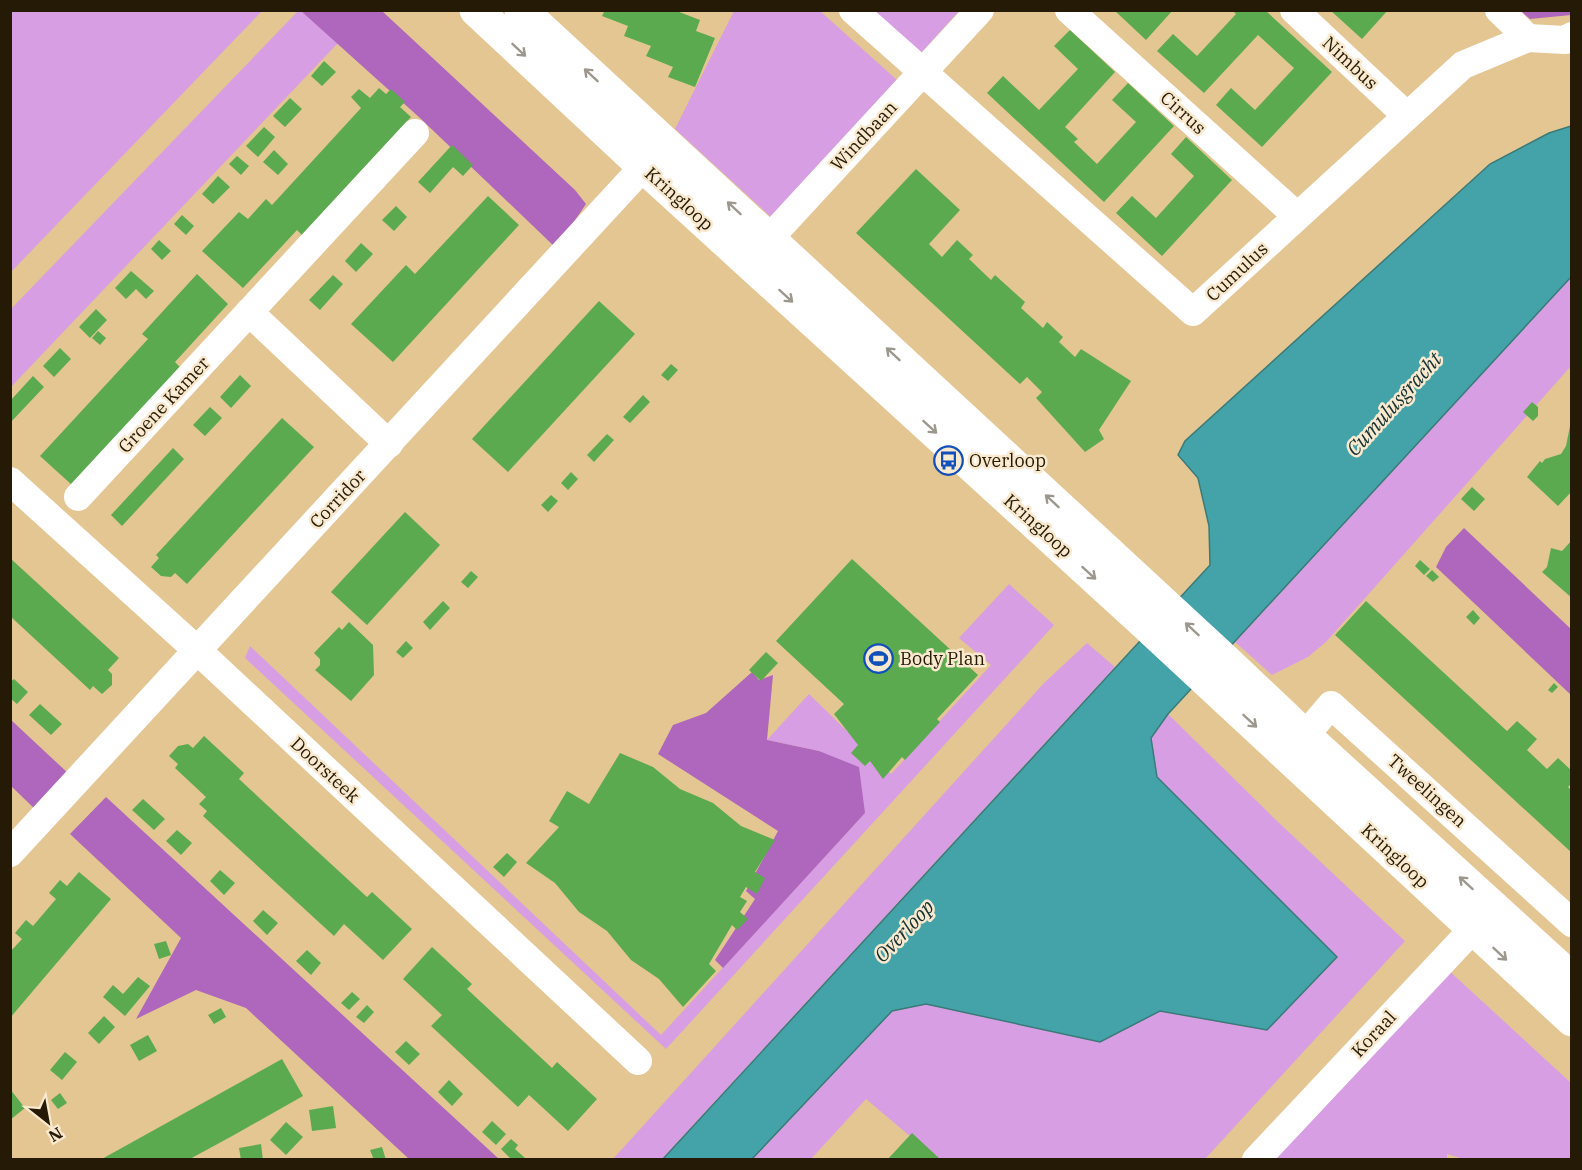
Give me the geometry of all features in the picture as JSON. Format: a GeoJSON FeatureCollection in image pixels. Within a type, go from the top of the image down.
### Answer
{"type":"FeatureCollection","features":[{"type":"Feature","properties":{"kind":"street","name":"Kringloop"},"geometry":{"type":"LineString","coordinates":[[476,10],[654,155],[1217,671],[1481,917],[1572,1020]]}},
{"type":"Feature","properties":{"kind":"street","name":"Kringloop"},"geometry":{"type":"LineString","coordinates":[[521,10],[654,155]]}},
{"type":"Feature","properties":{"kind":"street"},"geometry":{"type":"LineString","coordinates":[[853,10],[922,72]]}},
{"type":"Feature","properties":{"kind":"street","name":"Windbaan"},"geometry":{"type":"LineString","coordinates":[[758,250],[980,10]]}},
{"type":"Feature","properties":{"kind":"street","name":"Cirrus"},"geometry":{"type":"LineString","coordinates":[[1069,10],[1297,216]]}},
{"type":"Feature","properties":{"kind":"street","name":"Nimbus"},"geometry":{"type":"LineString","coordinates":[[1294,10],[1407,116]]}},
{"type":"Feature","properties":{"kind":"street"},"geometry":{"type":"LineString","coordinates":[[1499,10],[1528,38]]}},
{"type":"Feature","properties":{"kind":"street","name":"Cumulus"},"geometry":{"type":"LineString","coordinates":[[922,72],[1193,312],[1463,65],[1528,38],[1565,40],[1572,36]]}},
{"type":"Feature","properties":{"kind":"street","name":"Groene Kamer"},"geometry":{"type":"LineString","coordinates":[[78,497],[415,133]]}},
{"type":"Feature","properties":{"kind":"street","name":"Corridor"},"geometry":{"type":"LineString","coordinates":[[10,853],[654,155]]}},
{"type":"Feature","properties":{"kind":"street"},"geometry":{"type":"LineString","coordinates":[[249,312],[389,444]]}},
{"type":"Feature","properties":{"kind":"street","name":"Doorsteek"},"geometry":{"type":"LineString","coordinates":[[10,481],[198,651],[638,1061]]}},
{"type":"Feature","properties":{"kind":"street","name":"Tweelingen"},"geometry":{"type":"LineString","coordinates":[[1296,746],[1331,705],[1572,923]]}},
{"type":"Feature","properties":{"kind":"street","name":"Kringloop"},"geometry":{"type":"LineString","coordinates":[[1481,917],[1572,979]]}},
{"type":"Feature","properties":{"kind":"street","name":"Koraal"},"geometry":{"type":"LineString","coordinates":[[1256,1160],[1481,917]]}},
{"type":"Feature","properties":{"kind":"shaded area"},"geometry":{"type":"Polygon","coordinates":[[[299,10],[338,43],[11,387],[11,309],[299,10]]]}},
{"type":"Feature","properties":{"kind":"shaded area"},"geometry":{"type":"Polygon","coordinates":[[[10,11],[262,11],[11,272],[10,11]]]}},
{"type":"Feature","properties":{"kind":"shaded area"},"geometry":{"type":"Polygon","coordinates":[[[301,11],[382,11],[575,190],[586,204],[556,248],[420,118],[301,11]]]}},
{"type":"Feature","properties":{"kind":"shaded area"},"geometry":{"type":"Polygon","coordinates":[[[734,11],[820,11],[897,80],[771,217],[675,129],[734,11]]]}},
{"type":"Feature","properties":{"kind":"shaded area"},"geometry":{"type":"Polygon","coordinates":[[[874,11],[959,11],[921,53],[874,11]]]}},
{"type":"Feature","properties":{"kind":"shaded area"},"geometry":{"type":"Polygon","coordinates":[[[1521,11],[1571,11],[1571,15],[1530,19],[1521,11]]]}},
{"type":"Feature","properties":{"kind":"shaded area"},"geometry":{"type":"Polygon","coordinates":[[[1571,277],[1571,366],[1327,641],[1308,657],[1272,675],[1235,642],[1571,277]]]}},
{"type":"Feature","properties":{"kind":"shaded area"},"geometry":{"type":"Polygon","coordinates":[[[1464,528],[1571,629],[1571,695],[1436,567],[1446,547],[1464,528]]]}},
{"type":"Feature","properties":{"kind":"shaded area"},"geometry":{"type":"Polygon","coordinates":[[[1009,584],[1054,625],[666,1049],[245,658],[250,646],[661,1035],[865,813],[819,751],[767,740],[809,694],[891,774],[991,665],[959,638],[1009,584]]]}},
{"type":"Feature","properties":{"kind":"shaded area"},"geometry":{"type":"Polygon","coordinates":[[[1087,643],[1115,667],[662,1159],[613,1159],[1044,683],[1087,643]]]}},
{"type":"Feature","properties":{"kind":"shaded area"},"geometry":{"type":"Polygon","coordinates":[[[752,672],[759,680],[773,675],[767,740],[819,751],[859,767],[865,813],[723,968],[715,960],[755,899],[746,891],[778,831],[658,754],[673,725],[706,713],[752,672]]]}},
{"type":"Feature","properties":{"kind":"shaded area"},"geometry":{"type":"Polygon","coordinates":[[[1168,714],[1278,822],[1405,941],[1205,1159],[937,1159],[866,1099],[811,1159],[752,1160],[892,1011],[926,1004],[1100,1042],[1160,1011],[1267,1030],[1337,958],[1157,777],[1151,738],[1168,714]]]}},
{"type":"Feature","properties":{"kind":"shaded area"},"geometry":{"type":"Polygon","coordinates":[[[10,719],[70,775],[37,811],[11,786],[10,719]]]}},
{"type":"Feature","properties":{"kind":"shaded area"},"geometry":{"type":"Polygon","coordinates":[[[106,797],[499,1159],[409,1159],[246,1008],[196,990],[136,1019],[181,938],[70,834],[106,797]]]}},
{"type":"Feature","properties":{"kind":"shaded area"},"geometry":{"type":"Polygon","coordinates":[[[1445,967],[1571,1083],[1571,1159],[1467,1160],[1447,1154],[1447,1160],[1264,1160],[1445,967]]]}},
{"type":"Feature","properties":{"kind":"water","name":"Cumulusgracht"},"geometry":{"type":"Polygon","coordinates":[[[1571,126],[1571,277],[1168,714],[1151,738],[1157,777],[1337,957],[1267,1030],[1160,1011],[1100,1042],[926,1004],[892,1011],[752,1159],[662,1160],[1210,565],[1209,526],[1198,478],[1178,455],[1185,441],[1490,164],[1549,133],[1571,126]]]}},
{"type":"Feature","properties":{"kind":"building"},"geometry":{"type":"Polygon","coordinates":[[[605,10],[674,10],[700,20],[696,31],[715,38],[695,87],[668,77],[673,67],[646,56],[651,46],[624,36],[628,26],[602,16],[605,10]]]}},
{"type":"Feature","properties":{"kind":"building"},"geometry":{"type":"Polygon","coordinates":[[[1114,10],[1173,10],[1146,40],[1114,10]]]}},
{"type":"Feature","properties":{"kind":"building"},"geometry":{"type":"Polygon","coordinates":[[[1232,10],[1265,10],[1332,72],[1262,147],[1216,105],[1231,88],[1255,110],[1294,68],[1258,35],[1204,93],[1157,51],[1173,34],[1197,56],[1236,14],[1232,10]]]}},
{"type":"Feature","properties":{"kind":"building"},"geometry":{"type":"Polygon","coordinates":[[[1330,10],[1388,10],[1362,39],[1330,10]]]}},
{"type":"Feature","properties":{"kind":"building"},"geometry":{"type":"Polygon","coordinates":[[[1070,30],[1115,72],[1065,127],[1078,139],[1074,142],[1097,164],[1136,122],[1112,100],[1128,83],[1174,126],[1104,202],[987,93],[1003,76],[1039,110],[1078,69],[1054,46],[1070,30]]]}},
{"type":"Feature","properties":{"kind":"building"},"geometry":{"type":"Polygon","coordinates":[[[324,61],[336,72],[322,86],[311,76],[324,61]]]}},
{"type":"Feature","properties":{"kind":"building"},"geometry":{"type":"Polygon","coordinates":[[[379,88],[386,94],[391,89],[405,102],[400,107],[411,117],[302,235],[297,230],[243,288],[202,251],[239,212],[248,219],[266,199],[272,205],[361,108],[351,97],[359,89],[370,98],[379,88]]]}},
{"type":"Feature","properties":{"kind":"building"},"geometry":{"type":"Polygon","coordinates":[[[290,98],[302,109],[285,127],[273,116],[290,98]]]}},
{"type":"Feature","properties":{"kind":"building"},"geometry":{"type":"Polygon","coordinates":[[[264,127],[275,137],[258,157],[246,146],[264,127]]]}},
{"type":"Feature","properties":{"kind":"building"},"geometry":{"type":"Polygon","coordinates":[[[1186,137],[1232,180],[1162,256],[1116,213],[1132,196],[1156,218],[1194,176],[1171,154],[1186,137]]]}},
{"type":"Feature","properties":{"kind":"building"},"geometry":{"type":"Polygon","coordinates":[[[452,145],[473,165],[463,176],[453,167],[430,193],[418,182],[452,145]]]}},
{"type":"Feature","properties":{"kind":"building"},"geometry":{"type":"Polygon","coordinates":[[[274,150],[288,164],[278,175],[263,162],[274,150]]]}},
{"type":"Feature","properties":{"kind":"building"},"geometry":{"type":"Polygon","coordinates":[[[237,156],[249,166],[241,175],[229,164],[237,156]]]}},
{"type":"Feature","properties":{"kind":"building"},"geometry":{"type":"Polygon","coordinates":[[[916,169],[960,210],[929,244],[942,257],[957,240],[973,255],[969,259],[991,280],[995,275],[1025,302],[1021,308],[1043,328],[1047,322],[1063,337],[1059,342],[1075,357],[1081,349],[1131,381],[1099,430],[1104,439],[1085,452],[1036,398],[1042,392],[1027,377],[1020,384],[856,233],[916,169]]]}},
{"type":"Feature","properties":{"kind":"building"},"geometry":{"type":"Polygon","coordinates":[[[218,176],[230,187],[213,204],[202,194],[218,176]]]}},
{"type":"Feature","properties":{"kind":"building"},"geometry":{"type":"Polygon","coordinates":[[[488,196],[519,225],[393,362],[351,324],[406,265],[415,274],[488,196]]]}},
{"type":"Feature","properties":{"kind":"building"},"geometry":{"type":"Polygon","coordinates":[[[396,206],[407,217],[394,231],[382,220],[396,206]]]}},
{"type":"Feature","properties":{"kind":"building"},"geometry":{"type":"Polygon","coordinates":[[[182,215],[194,226],[186,235],[174,224],[182,215]]]}},
{"type":"Feature","properties":{"kind":"building"},"geometry":{"type":"Polygon","coordinates":[[[159,240],[171,251],[162,260],[151,249],[159,240]]]}},
{"type":"Feature","properties":{"kind":"building"},"geometry":{"type":"Polygon","coordinates":[[[361,243],[373,254],[356,272],[345,261],[361,243]]]}},
{"type":"Feature","properties":{"kind":"building"},"geometry":{"type":"Polygon","coordinates":[[[131,271],[154,291],[146,299],[136,289],[126,299],[115,288],[131,271]]]}},
{"type":"Feature","properties":{"kind":"building"},"geometry":{"type":"Polygon","coordinates":[[[197,274],[228,304],[175,362],[180,367],[72,485],[40,456],[148,339],[142,334],[197,274]]]}},
{"type":"Feature","properties":{"kind":"building"},"geometry":{"type":"Polygon","coordinates":[[[333,275],[343,284],[320,310],[309,300],[333,275]]]}},
{"type":"Feature","properties":{"kind":"building"},"geometry":{"type":"Polygon","coordinates":[[[599,301],[635,334],[508,472],[472,439],[599,301]]]}},
{"type":"Feature","properties":{"kind":"building"},"geometry":{"type":"Polygon","coordinates":[[[96,309],[107,320],[90,338],[79,327],[96,309]]]}},
{"type":"Feature","properties":{"kind":"building"},"geometry":{"type":"Polygon","coordinates":[[[98,331],[106,338],[100,345],[92,338],[98,331]]]}},
{"type":"Feature","properties":{"kind":"building"},"geometry":{"type":"Polygon","coordinates":[[[60,348],[71,359],[54,377],[43,366],[60,348]]]}},
{"type":"Feature","properties":{"kind":"building"},"geometry":{"type":"Polygon","coordinates":[[[671,364],[678,370],[668,381],[661,375],[671,364]]]}},
{"type":"Feature","properties":{"kind":"building"},"geometry":{"type":"Polygon","coordinates":[[[240,375],[251,386],[231,408],[220,397],[240,375]]]}},
{"type":"Feature","properties":{"kind":"building"},"geometry":{"type":"Polygon","coordinates":[[[33,376],[44,387],[10,423],[10,401],[33,376]]]}},
{"type":"Feature","properties":{"kind":"building"},"geometry":{"type":"Polygon","coordinates":[[[643,395],[650,402],[630,423],[623,417],[643,395]]]}},
{"type":"Feature","properties":{"kind":"building"},"geometry":{"type":"Polygon","coordinates":[[[1532,402],[1538,407],[1538,416],[1533,421],[1523,412],[1532,402]]]}},
{"type":"Feature","properties":{"kind":"building"},"geometry":{"type":"Polygon","coordinates":[[[210,407],[222,418],[205,436],[193,425],[210,407]]]}},
{"type":"Feature","properties":{"kind":"building"},"geometry":{"type":"Polygon","coordinates":[[[282,418],[314,447],[187,584],[175,573],[171,577],[161,576],[151,567],[159,558],[156,555],[282,418]]]}},
{"type":"Feature","properties":{"kind":"building"},"geometry":{"type":"Polygon","coordinates":[[[1570,426],[1572,491],[1558,506],[1527,477],[1540,461],[1542,463],[1545,459],[1561,454],[1566,446],[1570,426]]]}},
{"type":"Feature","properties":{"kind":"building"},"geometry":{"type":"Polygon","coordinates":[[[607,434],[614,440],[594,462],[587,455],[607,434]]]}},
{"type":"Feature","properties":{"kind":"building"},"geometry":{"type":"Polygon","coordinates":[[[173,448],[184,459],[122,526],[111,515],[173,448]]]}},
{"type":"Feature","properties":{"kind":"building"},"geometry":{"type":"Polygon","coordinates":[[[571,472],[578,479],[568,490],[561,483],[571,472]]]}},
{"type":"Feature","properties":{"kind":"building"},"geometry":{"type":"Polygon","coordinates":[[[1472,487],[1485,499],[1474,511],[1461,499],[1472,487]]]}},
{"type":"Feature","properties":{"kind":"building"},"geometry":{"type":"Polygon","coordinates":[[[551,495],[558,501],[548,512],[541,505],[551,495]]]}},
{"type":"Feature","properties":{"kind":"building"},"geometry":{"type":"Polygon","coordinates":[[[405,512],[440,545],[367,625],[331,592],[405,512]]]}},
{"type":"Feature","properties":{"kind":"building"},"geometry":{"type":"Polygon","coordinates":[[[1572,540],[1572,598],[1542,572],[1547,567],[1551,548],[1562,551],[1572,540]]]}},
{"type":"Feature","properties":{"kind":"building"},"geometry":{"type":"Polygon","coordinates":[[[10,558],[119,658],[108,670],[112,674],[112,685],[102,694],[93,686],[90,690],[10,616],[10,558]]]}},
{"type":"Feature","properties":{"kind":"building"},"geometry":{"type":"Polygon","coordinates":[[[852,559],[978,675],[937,719],[940,722],[905,760],[902,757],[883,779],[870,761],[865,766],[851,753],[858,745],[834,714],[844,704],[776,641],[852,559]]]}},
{"type":"Feature","properties":{"kind":"building"},"geometry":{"type":"Polygon","coordinates":[[[1420,560],[1430,569],[1424,575],[1415,566],[1420,560]]]}},
{"type":"Feature","properties":{"kind":"building"},"geometry":{"type":"Polygon","coordinates":[[[1432,570],[1439,577],[1433,582],[1426,576],[1432,570]]]}},
{"type":"Feature","properties":{"kind":"building"},"geometry":{"type":"Polygon","coordinates":[[[471,571],[478,577],[468,588],[461,582],[471,571]]]}},
{"type":"Feature","properties":{"kind":"building"},"geometry":{"type":"Polygon","coordinates":[[[443,601],[450,608],[430,630],[423,622],[443,601]]]}},
{"type":"Feature","properties":{"kind":"building"},"geometry":{"type":"Polygon","coordinates":[[[1366,601],[1507,731],[1517,721],[1537,739],[1527,750],[1547,769],[1558,758],[1572,771],[1572,783],[1568,787],[1572,791],[1572,853],[1335,635],[1366,601]]]}},
{"type":"Feature","properties":{"kind":"building"},"geometry":{"type":"Polygon","coordinates":[[[1473,610],[1480,618],[1474,625],[1466,617],[1473,610]]]}},
{"type":"Feature","properties":{"kind":"building"},"geometry":{"type":"Polygon","coordinates":[[[349,622],[373,645],[374,675],[351,701],[315,670],[320,665],[320,659],[314,653],[339,627],[342,630],[349,622]]]}},
{"type":"Feature","properties":{"kind":"building"},"geometry":{"type":"Polygon","coordinates":[[[406,641],[413,648],[403,658],[396,652],[406,641]]]}},
{"type":"Feature","properties":{"kind":"building"},"geometry":{"type":"Polygon","coordinates":[[[766,652],[778,663],[761,681],[749,670],[766,652]]]}},
{"type":"Feature","properties":{"kind":"building"},"geometry":{"type":"Polygon","coordinates":[[[14,679],[28,692],[17,704],[10,698],[10,682],[14,679]]]}},
{"type":"Feature","properties":{"kind":"building"},"geometry":{"type":"Polygon","coordinates":[[[1554,683],[1558,687],[1552,693],[1548,690],[1554,683]]]}},
{"type":"Feature","properties":{"kind":"building"},"geometry":{"type":"Polygon","coordinates":[[[40,704],[62,724],[51,735],[29,715],[40,704]]]}},
{"type":"Feature","properties":{"kind":"building"},"geometry":{"type":"Polygon","coordinates":[[[204,736],[244,773],[239,779],[281,818],[367,897],[372,892],[412,929],[383,960],[344,924],[334,936],[203,816],[207,811],[199,804],[206,797],[175,768],[178,764],[169,756],[178,746],[188,744],[193,748],[204,736]]]}},
{"type":"Feature","properties":{"kind":"building"},"geometry":{"type":"Polygon","coordinates":[[[620,753],[653,767],[680,789],[713,803],[741,826],[775,840],[755,872],[765,878],[757,894],[746,887],[740,897],[747,901],[740,912],[748,919],[737,930],[732,925],[709,964],[716,971],[683,1007],[659,979],[631,960],[607,931],[579,912],[555,883],[526,863],[559,827],[549,821],[567,791],[589,804],[620,753]]]}},
{"type":"Feature","properties":{"kind":"building"},"geometry":{"type":"Polygon","coordinates":[[[143,799],[165,819],[154,830],[132,810],[143,799]]]}},
{"type":"Feature","properties":{"kind":"building"},"geometry":{"type":"Polygon","coordinates":[[[177,830],[192,843],[181,855],[166,841],[177,830]]]}},
{"type":"Feature","properties":{"kind":"building"},"geometry":{"type":"Polygon","coordinates":[[[507,853],[517,862],[504,877],[493,867],[507,853]]]}},
{"type":"Feature","properties":{"kind":"building"},"geometry":{"type":"Polygon","coordinates":[[[220,870],[235,883],[224,895],[210,881],[220,870]]]}},
{"type":"Feature","properties":{"kind":"building"},"geometry":{"type":"Polygon","coordinates":[[[79,872],[111,899],[10,1018],[10,952],[22,939],[15,933],[26,920],[33,926],[56,899],[49,893],[60,880],[67,886],[79,872]]]}},
{"type":"Feature","properties":{"kind":"building"},"geometry":{"type":"Polygon","coordinates":[[[263,910],[278,923],[267,935],[253,921],[263,910]]]}},
{"type":"Feature","properties":{"kind":"building"},"geometry":{"type":"Polygon","coordinates":[[[166,941],[171,955],[159,959],[154,944],[166,941]]]}},
{"type":"Feature","properties":{"kind":"building"},"geometry":{"type":"Polygon","coordinates":[[[432,947],[472,984],[467,989],[552,1068],[557,1062],[597,1099],[568,1131],[529,1095],[518,1107],[431,1026],[442,1015],[403,979],[432,947]]]}},
{"type":"Feature","properties":{"kind":"building"},"geometry":{"type":"Polygon","coordinates":[[[307,950],[321,963],[311,975],[296,961],[307,950]]]}},
{"type":"Feature","properties":{"kind":"building"},"geometry":{"type":"Polygon","coordinates":[[[138,977],[150,986],[125,1016],[103,997],[113,985],[123,994],[138,977]]]}},
{"type":"Feature","properties":{"kind":"building"},"geometry":{"type":"Polygon","coordinates":[[[352,992],[360,999],[349,1010],[341,1003],[352,992]]]}},
{"type":"Feature","properties":{"kind":"building"},"geometry":{"type":"Polygon","coordinates":[[[367,1005],[374,1012],[364,1023],[356,1017],[367,1005]]]}},
{"type":"Feature","properties":{"kind":"building"},"geometry":{"type":"Polygon","coordinates":[[[221,1008],[226,1017],[214,1024],[208,1015],[221,1008]]]}},
{"type":"Feature","properties":{"kind":"building"},"geometry":{"type":"Polygon","coordinates":[[[104,1016],[115,1027],[99,1044],[88,1033],[104,1016]]]}},
{"type":"Feature","properties":{"kind":"building"},"geometry":{"type":"Polygon","coordinates":[[[148,1035],[157,1051],[139,1061],[130,1045],[148,1035]]]}},
{"type":"Feature","properties":{"kind":"building"},"geometry":{"type":"Polygon","coordinates":[[[406,1041],[420,1054],[409,1065],[395,1052],[406,1041]]]}},
{"type":"Feature","properties":{"kind":"building"},"geometry":{"type":"Polygon","coordinates":[[[65,1052],[77,1062],[62,1080],[50,1070],[65,1052]]]}},
{"type":"Feature","properties":{"kind":"building"},"geometry":{"type":"Polygon","coordinates":[[[282,1059],[303,1096],[234,1135],[188,1160],[100,1160],[282,1059]]]}},
{"type":"Feature","properties":{"kind":"building"},"geometry":{"type":"Polygon","coordinates":[[[449,1080],[463,1094],[452,1106],[438,1092],[449,1080]]]}},
{"type":"Feature","properties":{"kind":"building"},"geometry":{"type":"Polygon","coordinates":[[[10,1089],[25,1108],[10,1120],[10,1089]]]}},
{"type":"Feature","properties":{"kind":"building"},"geometry":{"type":"Polygon","coordinates":[[[60,1093],[67,1103],[58,1109],[51,1100],[60,1093]]]}},
{"type":"Feature","properties":{"kind":"building"},"geometry":{"type":"Polygon","coordinates":[[[333,1106],[336,1128],[312,1131],[309,1110],[333,1106]]]}},
{"type":"Feature","properties":{"kind":"building"},"geometry":{"type":"Polygon","coordinates":[[[492,1121],[506,1134],[496,1145],[482,1132],[492,1121]]]}},
{"type":"Feature","properties":{"kind":"building"},"geometry":{"type":"Polygon","coordinates":[[[286,1122],[303,1137],[286,1155],[270,1140],[286,1122]]]}},
{"type":"Feature","properties":{"kind":"building"},"geometry":{"type":"Polygon","coordinates":[[[912,1133],[941,1160],[887,1160],[912,1133]]]}},
{"type":"Feature","properties":{"kind":"building"},"geometry":{"type":"Polygon","coordinates":[[[511,1139],[518,1145],[515,1149],[525,1158],[523,1160],[512,1160],[501,1149],[511,1139]]]}},
{"type":"Feature","properties":{"kind":"building"},"geometry":{"type":"Polygon","coordinates":[[[261,1144],[263,1160],[241,1160],[239,1148],[261,1144]]]}},
{"type":"Feature","properties":{"kind":"building"},"geometry":{"type":"Polygon","coordinates":[[[382,1147],[386,1160],[374,1160],[370,1150],[382,1147]]]}},
{"type":"Feature","properties":{"kind":"place","name":"Overloop"},"geometry":{"type":"Point","coordinates":[948,461]}},
{"type":"Feature","properties":{"kind":"place","name":"Body Plan"},"geometry":{"type":"Point","coordinates":[879,659]}}]}
